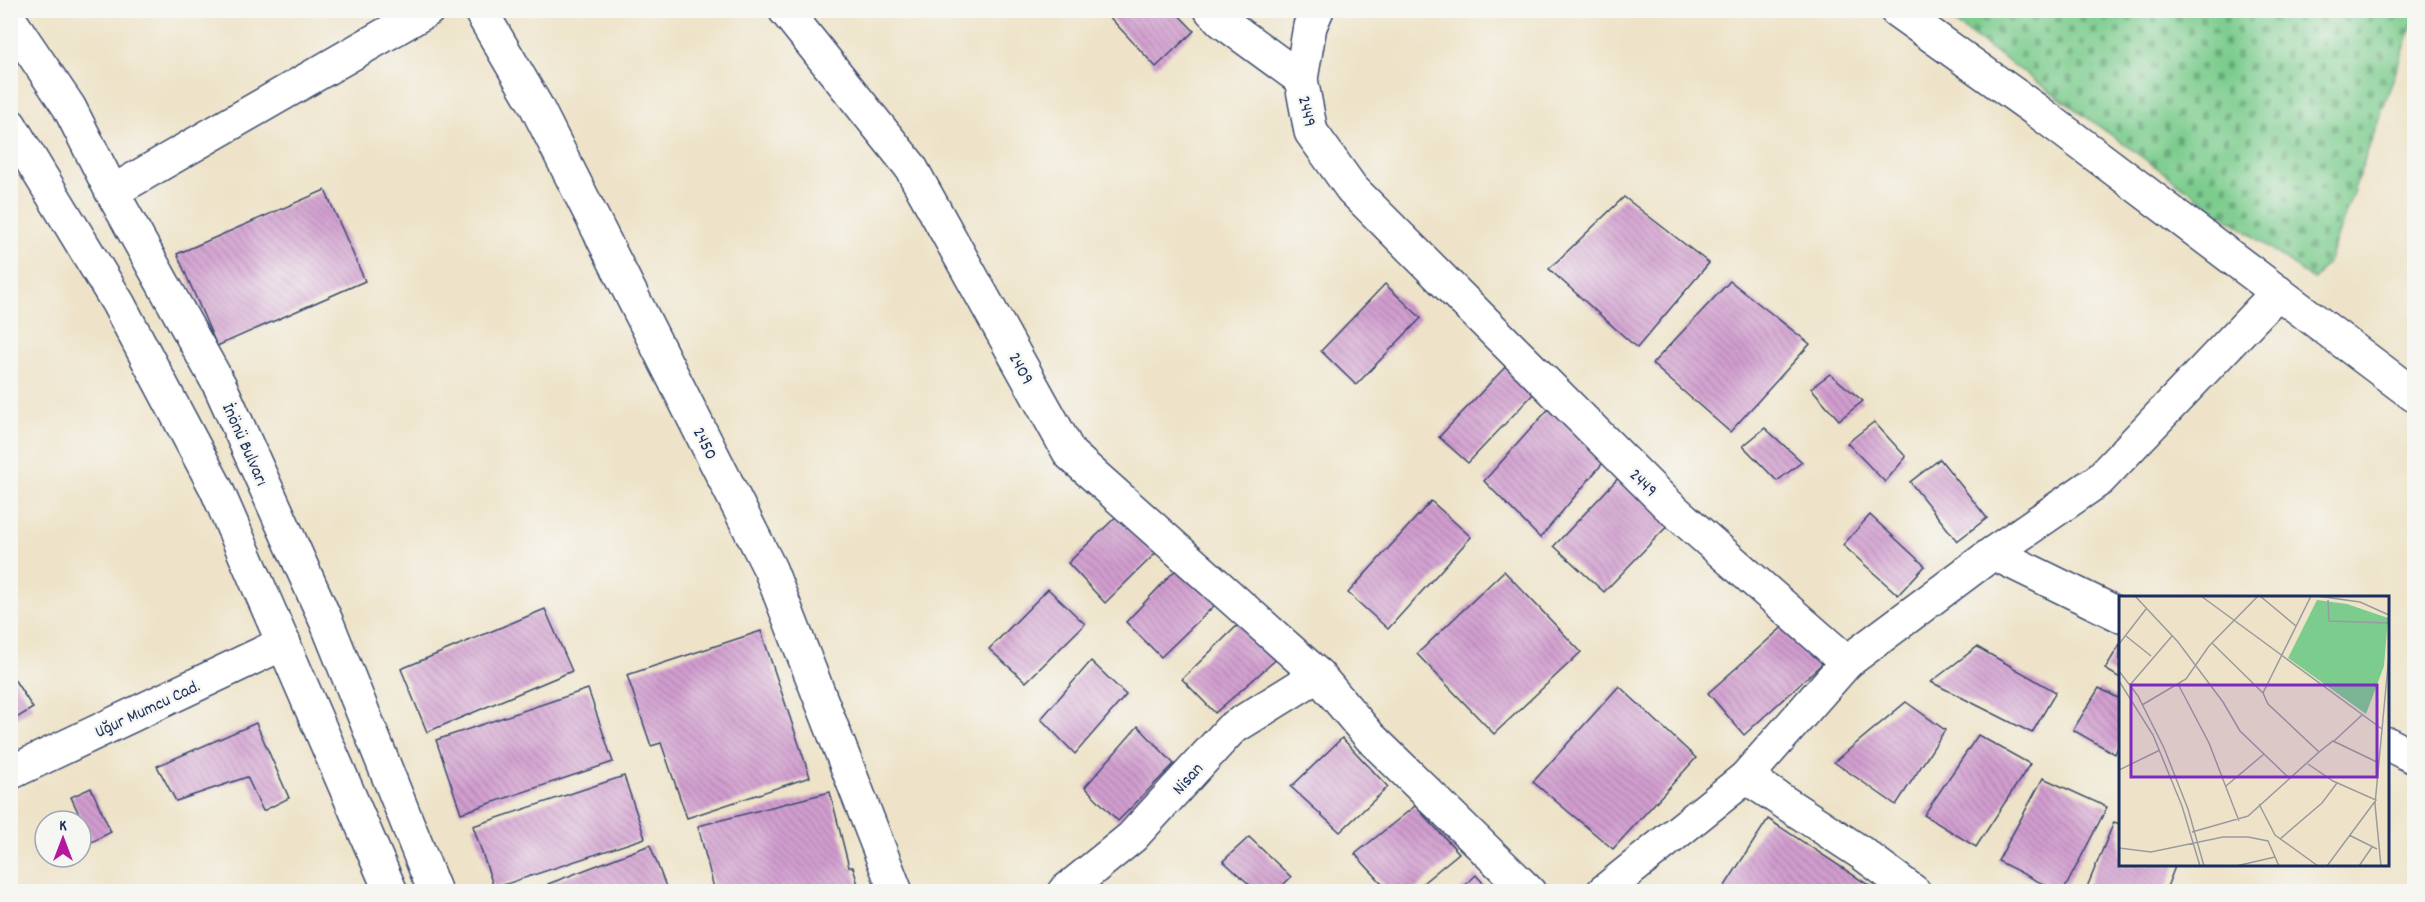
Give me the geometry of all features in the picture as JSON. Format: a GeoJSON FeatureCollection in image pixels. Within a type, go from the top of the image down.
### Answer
{"type":"FeatureCollection","features":[{"type":"Feature","properties":{"kind":"street"},"geometry":{"type":"LineString","coordinates":[[112,192],[429,10]]}},
{"type":"Feature","properties":{"kind":"street","name":"2450"},"geometry":{"type":"LineString","coordinates":[[480,10],[535,104],[770,569],[896,891]]}},
{"type":"Feature","properties":{"kind":"street","name":"2409"},"geometry":{"type":"LineString","coordinates":[[785,10],[910,166],[1070,454],[1318,675],[1371,738],[1529,891]]}},
{"type":"Feature","properties":{"kind":"street"},"geometry":{"type":"LineString","coordinates":[[1211,10],[1223,22],[1301,79]]}},
{"type":"Feature","properties":{"kind":"street","name":"2449"},"geometry":{"type":"LineString","coordinates":[[1317,10],[1310,26],[1301,79],[1311,132],[1353,189],[1668,506],[1847,662]]}},
{"type":"Feature","properties":{"kind":"street"},"geometry":{"type":"LineString","coordinates":[[1896,10],[2036,110],[2415,395]]}},
{"type":"Feature","properties":{"kind":"street","name":"İnönü Bulvarı"},"geometry":{"type":"LineString","coordinates":[[10,20],[69,107],[112,192],[220,386],[327,623],[435,891]]}},
{"type":"Feature","properties":{"kind":"street"},"geometry":{"type":"LineString","coordinates":[[10,125],[118,303],[216,488],[391,891]]}},
{"type":"Feature","properties":{"kind":"street"},"geometry":{"type":"LineString","coordinates":[[1603,891],[1746,777],[1847,662],[1993,553],[2099,480],[2278,292]]}},
{"type":"Feature","properties":{"kind":"street"},"geometry":{"type":"LineString","coordinates":[[1993,553],[2119,614]]}},
{"type":"Feature","properties":{"kind":"street","name":"Uğur Mumcu Cad."},"geometry":{"type":"LineString","coordinates":[[10,773],[284,643]]}},
{"type":"Feature","properties":{"kind":"street","name":"Nisan"},"geometry":{"type":"LineString","coordinates":[[1064,891],[1132,837],[1231,729],[1318,675]]}},
{"type":"Feature","properties":{"kind":"street"},"geometry":{"type":"LineString","coordinates":[[2389,744],[2415,757]]}},
{"type":"Feature","properties":{"kind":"street"},"geometry":{"type":"LineString","coordinates":[[1746,777],[1863,854],[1914,891]]}},
{"type":"Feature","properties":{"kind":"green space"},"geometry":{"type":"Polygon","coordinates":[[[2414,10],[2414,20],[2329,260],[2314,280],[1938,11],[2414,10]]]}},
{"type":"Feature","properties":{"kind":"building"},"geometry":{"type":"Polygon","coordinates":[[[1103,10],[1174,10],[1194,31],[1156,67],[1103,10]]]}},
{"type":"Feature","properties":{"kind":"building"},"geometry":{"type":"Polygon","coordinates":[[[325,190],[365,281],[217,346],[177,254],[325,190]]]}},
{"type":"Feature","properties":{"kind":"building"},"geometry":{"type":"Polygon","coordinates":[[[1624,197],[1709,263],[1637,348],[1549,269],[1624,197]]]}},
{"type":"Feature","properties":{"kind":"building"},"geometry":{"type":"Polygon","coordinates":[[[1730,281],[1810,344],[1730,432],[1652,364],[1730,281]]]}},
{"type":"Feature","properties":{"kind":"building"},"geometry":{"type":"Polygon","coordinates":[[[1385,284],[1421,318],[1356,385],[1321,351],[1385,284]]]}},
{"type":"Feature","properties":{"kind":"building"},"geometry":{"type":"Polygon","coordinates":[[[1509,363],[1537,390],[1468,463],[1439,437],[1509,363]]]}},
{"type":"Feature","properties":{"kind":"building"},"geometry":{"type":"Polygon","coordinates":[[[1830,374],[1863,401],[1839,420],[1811,388],[1830,374]]]}},
{"type":"Feature","properties":{"kind":"building"},"geometry":{"type":"Polygon","coordinates":[[[1553,404],[1607,458],[1540,538],[1484,481],[1553,404]]]}},
{"type":"Feature","properties":{"kind":"building"},"geometry":{"type":"Polygon","coordinates":[[[1874,422],[1906,457],[1885,482],[1847,443],[1874,422]]]}},
{"type":"Feature","properties":{"kind":"building"},"geometry":{"type":"Polygon","coordinates":[[[1765,428],[1802,462],[1777,481],[1743,446],[1765,428]]]}},
{"type":"Feature","properties":{"kind":"building"},"geometry":{"type":"Polygon","coordinates":[[[1940,459],[1987,518],[1957,541],[1910,482],[1940,459]]]}},
{"type":"Feature","properties":{"kind":"building"},"geometry":{"type":"Polygon","coordinates":[[[1623,473],[1673,520],[1604,592],[1554,546],[1623,473]]]}},
{"type":"Feature","properties":{"kind":"building"},"geometry":{"type":"Polygon","coordinates":[[[1431,501],[1471,537],[1388,629],[1348,593],[1431,501]]]}},
{"type":"Feature","properties":{"kind":"building"},"geometry":{"type":"Polygon","coordinates":[[[1124,509],[1163,546],[1105,603],[1068,563],[1124,509]]]}},
{"type":"Feature","properties":{"kind":"building"},"geometry":{"type":"Polygon","coordinates":[[[1870,515],[1925,566],[1898,595],[1843,545],[1870,515]]]}},
{"type":"Feature","properties":{"kind":"building"},"geometry":{"type":"Polygon","coordinates":[[[1182,563],[1220,600],[1161,657],[1126,622],[1182,563]]]}},
{"type":"Feature","properties":{"kind":"building"},"geometry":{"type":"Polygon","coordinates":[[[1504,571],[1581,652],[1494,734],[1417,654],[1504,571]]]}},
{"type":"Feature","properties":{"kind":"building"},"geometry":{"type":"Polygon","coordinates":[[[1048,589],[1085,624],[1026,682],[989,649],[1048,589]]]}},
{"type":"Feature","properties":{"kind":"building"},"geometry":{"type":"Polygon","coordinates":[[[545,609],[572,671],[427,732],[401,669],[545,609]]]}},
{"type":"Feature","properties":{"kind":"building"},"geometry":{"type":"Polygon","coordinates":[[[1241,622],[1279,657],[1215,713],[1182,679],[1241,622]]]}},
{"type":"Feature","properties":{"kind":"building"},"geometry":{"type":"Polygon","coordinates":[[[1787,623],[1826,660],[1744,735],[1708,693],[1787,623]]]}},
{"type":"Feature","properties":{"kind":"building"},"geometry":{"type":"Polygon","coordinates":[[[761,631],[810,777],[687,818],[661,743],[651,746],[627,675],[761,631]]]}},
{"type":"Feature","properties":{"kind":"building"},"geometry":{"type":"Polygon","coordinates":[[[2119,646],[2119,677],[2105,669],[2119,646]]]}},
{"type":"Feature","properties":{"kind":"building"},"geometry":{"type":"Polygon","coordinates":[[[1977,647],[2056,692],[2032,733],[1931,682],[1977,647]]]}},
{"type":"Feature","properties":{"kind":"building"},"geometry":{"type":"Polygon","coordinates":[[[1091,661],[1126,695],[1075,754],[1041,719],[1091,661]]]}},
{"type":"Feature","properties":{"kind":"building"},"geometry":{"type":"Polygon","coordinates":[[[10,673],[33,708],[10,722],[10,673]]]}},
{"type":"Feature","properties":{"kind":"building"},"geometry":{"type":"Polygon","coordinates":[[[1619,686],[1696,758],[1613,849],[1533,782],[1619,686]]]}},
{"type":"Feature","properties":{"kind":"building"},"geometry":{"type":"Polygon","coordinates":[[[2099,688],[2119,698],[2119,744],[2115,754],[2073,730],[2099,688]]]}},
{"type":"Feature","properties":{"kind":"building"},"geometry":{"type":"Polygon","coordinates":[[[588,689],[613,762],[461,813],[436,740],[588,689]]]}},
{"type":"Feature","properties":{"kind":"building"},"geometry":{"type":"Polygon","coordinates":[[[1906,702],[1945,730],[1896,805],[1834,762],[1906,702]]]}},
{"type":"Feature","properties":{"kind":"building"},"geometry":{"type":"Polygon","coordinates":[[[256,723],[289,798],[263,811],[247,777],[176,801],[157,766],[256,723]]]}},
{"type":"Feature","properties":{"kind":"building"},"geometry":{"type":"Polygon","coordinates":[[[1138,726],[1174,764],[1118,821],[1085,787],[1138,726]]]}},
{"type":"Feature","properties":{"kind":"building"},"geometry":{"type":"Polygon","coordinates":[[[1978,735],[2030,764],[1976,847],[1924,815],[1978,735]]]}},
{"type":"Feature","properties":{"kind":"building"},"geometry":{"type":"Polygon","coordinates":[[[1342,738],[1388,787],[1340,832],[1291,787],[1342,738]]]}},
{"type":"Feature","properties":{"kind":"building"},"geometry":{"type":"Polygon","coordinates":[[[624,776],[645,838],[494,888],[473,826],[624,776]]]}},
{"type":"Feature","properties":{"kind":"building"},"geometry":{"type":"Polygon","coordinates":[[[2043,778],[2107,807],[2063,892],[1998,861],[2043,778]]]}},
{"type":"Feature","properties":{"kind":"building"},"geometry":{"type":"Polygon","coordinates":[[[91,788],[111,832],[93,841],[93,809],[77,809],[71,797],[91,788]]]}},
{"type":"Feature","properties":{"kind":"building"},"geometry":{"type":"Polygon","coordinates":[[[830,792],[849,867],[853,867],[860,892],[715,892],[698,826],[830,792]]]}},
{"type":"Feature","properties":{"kind":"building"},"geometry":{"type":"Polygon","coordinates":[[[1415,806],[1459,853],[1412,892],[1390,892],[1355,854],[1415,806]]]}},
{"type":"Feature","properties":{"kind":"building"},"geometry":{"type":"Polygon","coordinates":[[[1768,819],[1879,892],[1721,892],[1768,819]]]}},
{"type":"Feature","properties":{"kind":"building"},"geometry":{"type":"Polygon","coordinates":[[[2114,822],[2119,824],[2119,866],[2175,866],[2165,892],[2085,892],[2114,822]]]}},
{"type":"Feature","properties":{"kind":"building"},"geometry":{"type":"Polygon","coordinates":[[[1249,837],[1291,877],[1276,892],[1258,892],[1223,861],[1249,837]]]}},
{"type":"Feature","properties":{"kind":"building"},"geometry":{"type":"Polygon","coordinates":[[[650,845],[668,892],[551,892],[548,884],[650,845]]]}},
{"type":"Feature","properties":{"kind":"building"},"geometry":{"type":"Polygon","coordinates":[[[1476,875],[1491,892],[1458,892],[1476,875]]]}}]}
